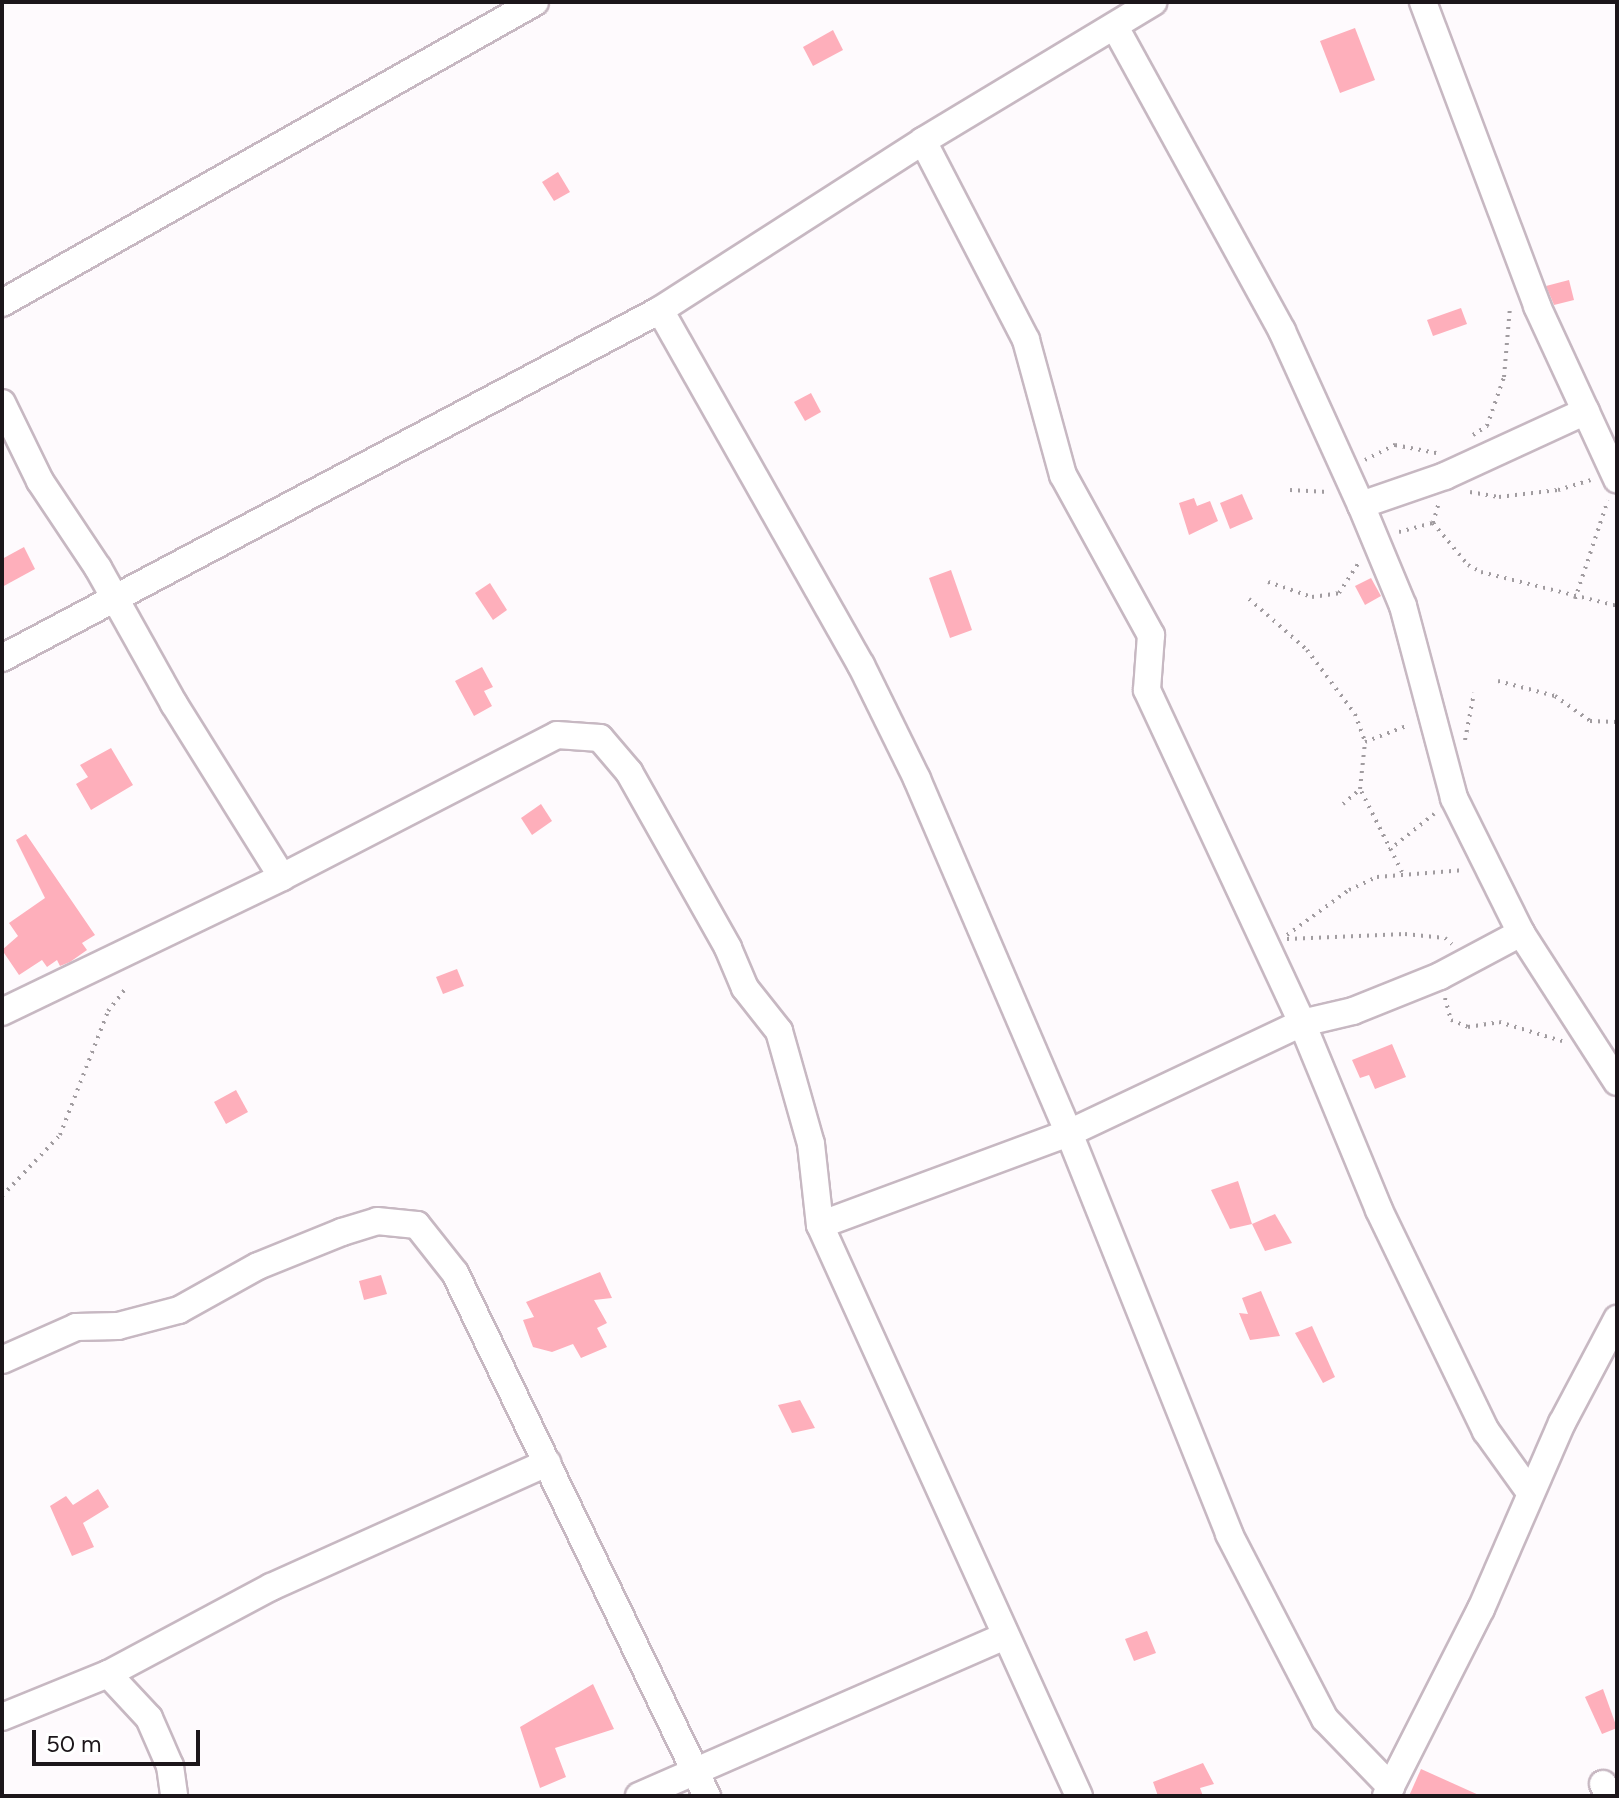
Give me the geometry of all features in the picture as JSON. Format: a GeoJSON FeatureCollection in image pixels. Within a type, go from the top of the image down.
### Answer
{"type":"FeatureCollection","features":[{"type":"Feature","properties":{"kind":"street"},"geometry":{"type":"LineString","coordinates":[[2,303],[535,2]]}},
{"type":"Feature","properties":{"kind":"street"},"geometry":{"type":"LineString","coordinates":[[2,658],[118,601],[660,310],[923,141],[1153,2]]}},
{"type":"Feature","properties":{"kind":"street"},"geometry":{"type":"LineString","coordinates":[[1423,2],[1537,306],[1616,476]]}},
{"type":"Feature","properties":{"kind":"street"},"geometry":{"type":"LineString","coordinates":[[1115,27],[1282,331],[1334,480],[1361,505],[1403,606],[1454,798],[1521,933],[1617,1082]]}},
{"type":"Feature","properties":{"kind":"street"},"geometry":{"type":"LineString","coordinates":[[923,141],[1026,340],[1063,475],[1151,635],[1147,690],[1274,941],[1302,1023],[1379,1210],[1486,1431],[1529,1491]]}},
{"type":"Feature","properties":{"kind":"street"},"geometry":{"type":"LineString","coordinates":[[660,310],[861,665],[917,779],[1069,1133],[1229,1534],[1325,1719],[1389,1792],[1481,1609],[1529,1491],[1617,1319]]}},
{"type":"Feature","properties":{"kind":"street"},"geometry":{"type":"LineString","coordinates":[[2,403],[40,481],[118,601],[174,704],[282,877]]}},
{"type":"Feature","properties":{"kind":"street"},"geometry":{"type":"LineString","coordinates":[[1361,505],[1445,476],[1586,411]]}},
{"type":"Feature","properties":{"kind":"street"},"geometry":{"type":"LineString","coordinates":[[2,1012],[282,877],[557,735],[600,738],[629,772],[728,948],[745,988],[779,1031],[811,1144],[820,1225],[1079,1796]]}},
{"type":"Feature","properties":{"kind":"street"},"geometry":{"type":"LineString","coordinates":[[820,1225],[1069,1133],[1302,1023],[1353,1011],[1440,976],[1521,933]]}},
{"type":"Feature","properties":{"kind":"street"},"geometry":{"type":"LineString","coordinates":[[2,1360],[76,1327],[118,1326],[179,1310],[258,1266],[354,1228],[377,1221],[417,1225],[455,1273],[707,1796]]}},
{"type":"Feature","properties":{"kind":"street"},"geometry":{"type":"LineString","coordinates":[[2,1717],[108,1674],[271,1587],[547,1463]]}},
{"type":"Feature","properties":{"kind":"street"},"geometry":{"type":"LineString","coordinates":[[639,1796],[1006,1636]]}},
{"type":"Feature","properties":{"kind":"street"},"geometry":{"type":"LineString","coordinates":[[108,1674],[149,1718],[170,1766],[174,1796]]}},
{"type":"Feature","properties":{"kind":"path"},"geometry":{"type":"LineString","coordinates":[[1465,440],[1487,426],[1500,390],[1510,304]]}},
{"type":"Feature","properties":{"kind":"path"},"geometry":{"type":"LineString","coordinates":[[1290,490],[1334,480],[1395,445],[1443,454],[1445,476],[1433,523]]}},
{"type":"Feature","properties":{"kind":"path"},"geometry":{"type":"LineString","coordinates":[[1445,476],[1464,491],[1499,497],[1558,490],[1616,476],[1599,540],[1575,599]]}},
{"type":"Feature","properties":{"kind":"path"},"geometry":{"type":"LineString","coordinates":[[1332,504],[1334,480]]}},
{"type":"Feature","properties":{"kind":"path"},"geometry":{"type":"LineString","coordinates":[[1433,523],[1468,565],[1481,572],[1575,599],[1617,606]]}},
{"type":"Feature","properties":{"kind":"path"},"geometry":{"type":"LineString","coordinates":[[1268,582],[1312,597],[1339,593],[1373,536],[1433,523]]}},
{"type":"Feature","properties":{"kind":"path"},"geometry":{"type":"LineString","coordinates":[[1249,599],[1307,650],[1355,714],[1365,742],[1360,789],[1402,872]]}},
{"type":"Feature","properties":{"kind":"path"},"geometry":{"type":"LineString","coordinates":[[1498,681],[1555,696],[1590,721],[1617,722]]}},
{"type":"Feature","properties":{"kind":"path"},"geometry":{"type":"LineString","coordinates":[[1365,742],[1406,726]]}},
{"type":"Feature","properties":{"kind":"path"},"geometry":{"type":"LineString","coordinates":[[1343,804],[1360,789]]}},
{"type":"Feature","properties":{"kind":"path"},"geometry":{"type":"LineString","coordinates":[[1274,941],[1349,890],[1402,872],[1489,869]]}},
{"type":"Feature","properties":{"kind":"path"},"geometry":{"type":"LineString","coordinates":[[1274,941],[1405,934],[1445,938],[1461,951],[1483,951]]}},
{"type":"Feature","properties":{"kind":"path"},"geometry":{"type":"LineString","coordinates":[[1440,976],[1451,1020],[1468,1027],[1499,1022],[1566,1043]]}},
{"type":"Feature","properties":{"kind":"path"},"geometry":{"type":"LineString","coordinates":[[2,1196],[60,1135],[108,1011],[126,988]]}},
{"type":"Feature","properties":{"kind":"building"},"geometry":{"type":"Polygon","coordinates":[[[1355,28],[1375,80],[1340,93],[1320,41],[1355,28]]]}},
{"type":"Feature","properties":{"kind":"building"},"geometry":{"type":"Polygon","coordinates":[[[833,30],[843,50],[813,66],[803,47],[833,30]]]}},
{"type":"Feature","properties":{"kind":"building"},"geometry":{"type":"Polygon","coordinates":[[[558,172],[570,192],[554,201],[542,182],[558,172]]]}},
{"type":"Feature","properties":{"kind":"building"},"geometry":{"type":"Polygon","coordinates":[[[1569,280],[1574,300],[1554,305],[1546,286],[1569,280]]]}},
{"type":"Feature","properties":{"kind":"building"},"geometry":{"type":"Polygon","coordinates":[[[1461,308],[1467,324],[1433,336],[1427,320],[1461,308]]]}},
{"type":"Feature","properties":{"kind":"building"},"geometry":{"type":"Polygon","coordinates":[[[811,393],[821,412],[805,421],[794,402],[811,393]]]}},
{"type":"Feature","properties":{"kind":"building"},"geometry":{"type":"Polygon","coordinates":[[[1242,494],[1253,519],[1230,529],[1220,503],[1242,494]]]}},
{"type":"Feature","properties":{"kind":"building"},"geometry":{"type":"Polygon","coordinates":[[[1194,498],[1197,506],[1210,501],[1218,521],[1189,535],[1179,503],[1194,498]]]}},
{"type":"Feature","properties":{"kind":"building"},"geometry":{"type":"Polygon","coordinates":[[[24,547],[35,569],[2,587],[2,559],[24,547]]]}},
{"type":"Feature","properties":{"kind":"building"},"geometry":{"type":"Polygon","coordinates":[[[951,570],[972,630],[950,638],[929,578],[951,570]]]}},
{"type":"Feature","properties":{"kind":"building"},"geometry":{"type":"Polygon","coordinates":[[[1371,578],[1381,596],[1365,605],[1355,586],[1371,578]]]}},
{"type":"Feature","properties":{"kind":"building"},"geometry":{"type":"Polygon","coordinates":[[[490,583],[507,610],[493,620],[475,593],[490,583]]]}},
{"type":"Feature","properties":{"kind":"building"},"geometry":{"type":"Polygon","coordinates":[[[482,667],[493,687],[484,691],[492,706],[474,716],[455,681],[482,667]]]}},
{"type":"Feature","properties":{"kind":"building"},"geometry":{"type":"Polygon","coordinates":[[[111,748],[133,785],[91,810],[76,784],[88,777],[80,765],[111,748]]]}},
{"type":"Feature","properties":{"kind":"building"},"geometry":{"type":"Polygon","coordinates":[[[541,804],[552,821],[532,835],[521,818],[541,804]]]}},
{"type":"Feature","properties":{"kind":"building"},"geometry":{"type":"Polygon","coordinates":[[[26,834],[95,935],[82,943],[87,950],[70,962],[60,966],[57,960],[47,967],[42,960],[19,975],[2,950],[18,936],[9,923],[45,898],[16,840],[26,834]]]}},
{"type":"Feature","properties":{"kind":"building"},"geometry":{"type":"Polygon","coordinates":[[[457,969],[464,986],[443,994],[436,977],[457,969]]]}},
{"type":"Feature","properties":{"kind":"building"},"geometry":{"type":"Polygon","coordinates":[[[1392,1044],[1406,1077],[1375,1089],[1369,1075],[1360,1078],[1352,1060],[1392,1044]]]}},
{"type":"Feature","properties":{"kind":"building"},"geometry":{"type":"Polygon","coordinates":[[[236,1090],[248,1112],[226,1124],[214,1102],[236,1090]]]}},
{"type":"Feature","properties":{"kind":"building"},"geometry":{"type":"Polygon","coordinates":[[[1238,1181],[1252,1224],[1230,1229],[1211,1190],[1238,1181]]]}},
{"type":"Feature","properties":{"kind":"building"},"geometry":{"type":"Polygon","coordinates":[[[1275,1214],[1292,1243],[1265,1251],[1252,1224],[1275,1214]]]}},
{"type":"Feature","properties":{"kind":"building"},"geometry":{"type":"Polygon","coordinates":[[[600,1272],[612,1298],[594,1300],[607,1323],[597,1328],[607,1347],[581,1358],[573,1344],[552,1352],[533,1347],[523,1320],[534,1317],[526,1302],[600,1272]]]}},
{"type":"Feature","properties":{"kind":"building"},"geometry":{"type":"Polygon","coordinates":[[[381,1275],[387,1294],[364,1300],[359,1281],[381,1275]]]}},
{"type":"Feature","properties":{"kind":"building"},"geometry":{"type":"Polygon","coordinates":[[[1261,1291],[1280,1336],[1250,1340],[1239,1313],[1248,1314],[1242,1298],[1261,1291]]]}},
{"type":"Feature","properties":{"kind":"building"},"geometry":{"type":"Polygon","coordinates":[[[1312,1326],[1335,1377],[1323,1383],[1295,1333],[1312,1326]]]}},
{"type":"Feature","properties":{"kind":"building"},"geometry":{"type":"Polygon","coordinates":[[[800,1400],[815,1428],[792,1433],[778,1405],[800,1400]]]}},
{"type":"Feature","properties":{"kind":"building"},"geometry":{"type":"Polygon","coordinates":[[[98,1489],[109,1507],[83,1523],[94,1547],[72,1556],[50,1506],[66,1496],[73,1505],[98,1489]]]}},
{"type":"Feature","properties":{"kind":"building"},"geometry":{"type":"Polygon","coordinates":[[[1147,1631],[1156,1653],[1134,1661],[1125,1639],[1147,1631]]]}},
{"type":"Feature","properties":{"kind":"building"},"geometry":{"type":"Polygon","coordinates":[[[593,1684],[614,1729],[555,1748],[566,1777],[540,1788],[520,1727],[593,1684]]]}},
{"type":"Feature","properties":{"kind":"building"},"geometry":{"type":"Polygon","coordinates":[[[1603,1689],[1617,1728],[1602,1734],[1585,1697],[1603,1689]]]}},
{"type":"Feature","properties":{"kind":"building"},"geometry":{"type":"Polygon","coordinates":[[[1203,1763],[1214,1784],[1200,1788],[1203,1796],[1158,1796],[1153,1782],[1203,1763]]]}},
{"type":"Feature","properties":{"kind":"building"},"geometry":{"type":"Polygon","coordinates":[[[1421,1769],[1481,1796],[1409,1796],[1421,1769]]]}}]}
